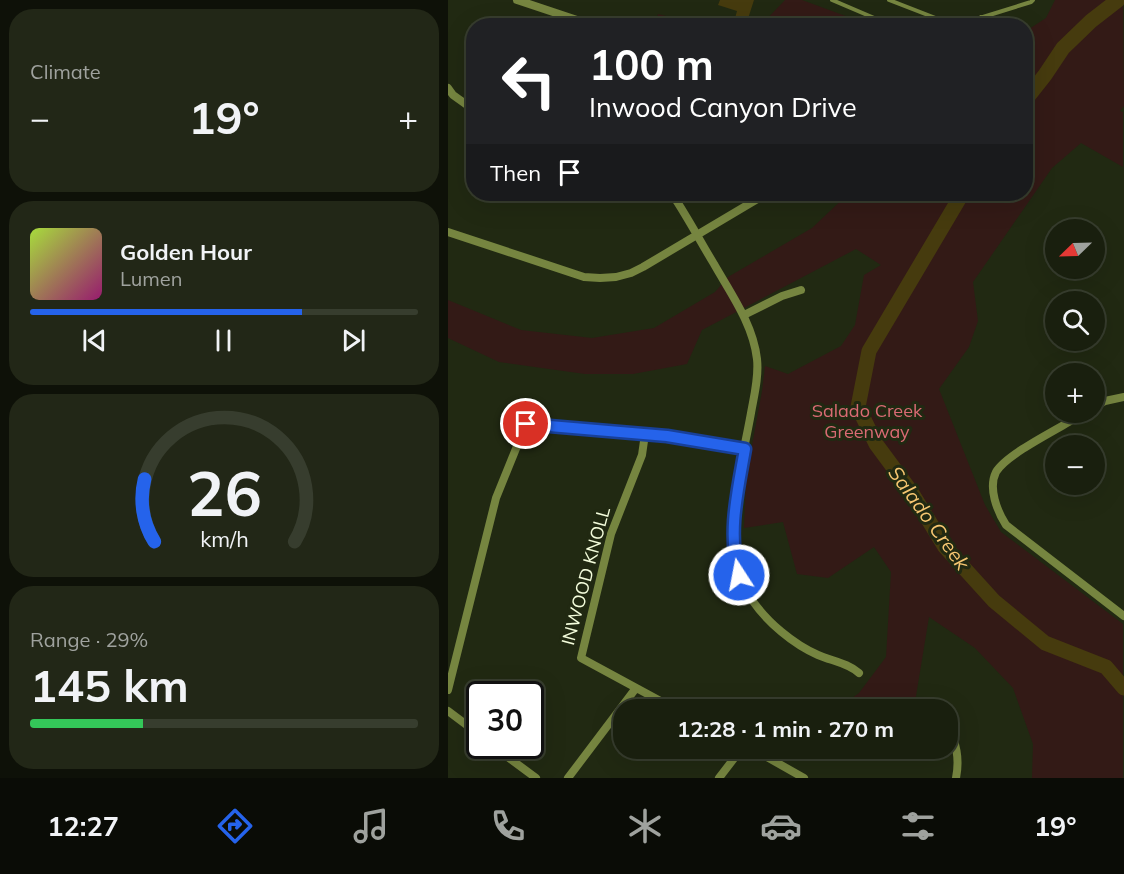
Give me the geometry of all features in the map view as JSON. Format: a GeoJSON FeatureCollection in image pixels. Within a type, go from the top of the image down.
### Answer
{"type":"FeatureCollection","features":[{"type":"Feature","properties":{"kind":"street"},"geometry":{"type":"LineString","coordinates":[[517,0],[571,18]]}},
{"type":"Feature","properties":{"kind":"street"},"geometry":{"type":"LineString","coordinates":[[448,88],[453,95],[466,104]]}},
{"type":"Feature","properties":{"kind":"street"},"geometry":{"type":"LineString","coordinates":[[676,201],[744,315],[755,345],[757,368],[734,512],[734,545],[743,584],[760,610],[790,638],[809,650],[854,668],[859,674]]}},
{"type":"Feature","properties":{"kind":"street"},"geometry":{"type":"LineString","coordinates":[[448,232],[576,274],[600,279],[631,273],[754,201]]}},
{"type":"Feature","properties":{"kind":"street"},"geometry":{"type":"LineString","coordinates":[[744,315],[782,296],[801,290]]}},
{"type":"Feature","properties":{"kind":"street"},"geometry":{"type":"LineString","coordinates":[[1105,401],[1123,397]]}},
{"type":"Feature","properties":{"kind":"street"},"geometry":{"type":"LineString","coordinates":[[1068,423],[1011,457],[995,474],[993,487],[999,514],[1006,525],[1123,616]]}},
{"type":"Feature","properties":{"kind":"street"},"geometry":{"type":"LineString","coordinates":[[448,690],[500,483],[526,424],[645,434],[745,449]]}},
{"type":"Feature","properties":{"kind":"street","name":"INWOOD KNOLL"},"geometry":{"type":"LineString","coordinates":[[636,688],[581,658],[611,534],[642,455],[645,434]]}},
{"type":"Feature","properties":{"kind":"street"},"geometry":{"type":"LineString","coordinates":[[568,778],[636,688],[656,699]]}},
{"type":"Feature","properties":{"kind":"street"},"geometry":{"type":"LineString","coordinates":[[448,711],[466,724]]}},
{"type":"Feature","properties":{"kind":"street"},"geometry":{"type":"LineString","coordinates":[[510,759],[536,778]]}},
{"type":"Feature","properties":{"kind":"street"},"geometry":{"type":"LineString","coordinates":[[720,778],[734,759]]}},
{"type":"Feature","properties":{"kind":"street"},"geometry":{"type":"LineString","coordinates":[[770,759],[804,778]]}},
{"type":"Feature","properties":{"kind":"street"},"geometry":{"type":"LineString","coordinates":[[956,778],[958,759]]}},
{"type":"Feature","properties":{"kind":"lane"},"geometry":{"type":"LineString","coordinates":[[832,0],[874,18]]}},
{"type":"Feature","properties":{"kind":"lane"},"geometry":{"type":"LineString","coordinates":[[889,0],[936,18]]}},
{"type":"Feature","properties":{"kind":"lane"},"geometry":{"type":"LineString","coordinates":[[977,18],[1033,0]]}},
{"type":"Feature","properties":{"kind":"green space"},"geometry":{"type":"Polygon","coordinates":[[[785,0],[802,0],[851,18],[768,18],[785,0]]]}},
{"type":"Feature","properties":{"kind":"green space","name":"Salado Creek Greenway"},"geometry":{"type":"Polygon","coordinates":[[[1055,0],[1123,0],[1124,106],[1120,111],[1123,112],[1123,167],[1081,143],[1052,168],[1033,195],[1033,26],[1046,18],[1055,0]]]}},
{"type":"Feature","properties":{"kind":"green space"},"geometry":{"type":"Polygon","coordinates":[[[658,14],[674,18],[657,18],[658,14]]]}},
{"type":"Feature","properties":{"kind":"green space","name":"Salado Creek Greenway"},"geometry":{"type":"Polygon","coordinates":[[[841,201],[1029,201],[973,282],[978,321],[969,347],[939,389],[985,505],[1001,532],[1123,624],[1123,778],[1032,778],[1033,744],[1013,688],[975,648],[929,617],[915,699],[851,699],[859,693],[886,657],[891,572],[874,547],[828,578],[797,574],[783,522],[744,528],[746,478],[765,366],[788,374],[841,346],[855,325],[864,275],[881,265],[856,249],[702,330],[687,364],[633,374],[585,374],[499,362],[448,338],[448,300],[521,330],[592,338],[654,328],[715,292],[728,277],[812,228],[841,201]]]}},
{"type":"Feature","properties":{"kind":"shaded area"},"geometry":{"type":"Polygon","coordinates":[[[720,0],[754,0],[748,18],[735,18],[737,11],[718,5],[720,0]]]}},
{"type":"Feature","properties":{"kind":"waterway","name":"Salado Creek"},"geometry":{"type":"LineString","coordinates":[[1033,90],[1063,48],[1091,21],[1118,0]]}},
{"type":"Feature","properties":{"kind":"waterway","name":"Salado Creek"},"geometry":{"type":"LineString","coordinates":[[958,201],[869,351],[858,407],[876,444],[910,490],[945,547],[994,601],[1045,643],[1106,667],[1124,688]]}},
{"type":"Feature","properties":{"kind":"route"},"geometry":{"type":"LineString","coordinates":[[526,424],[667,436],[745,449],[734,512],[734,545],[739,575]]}}]}
